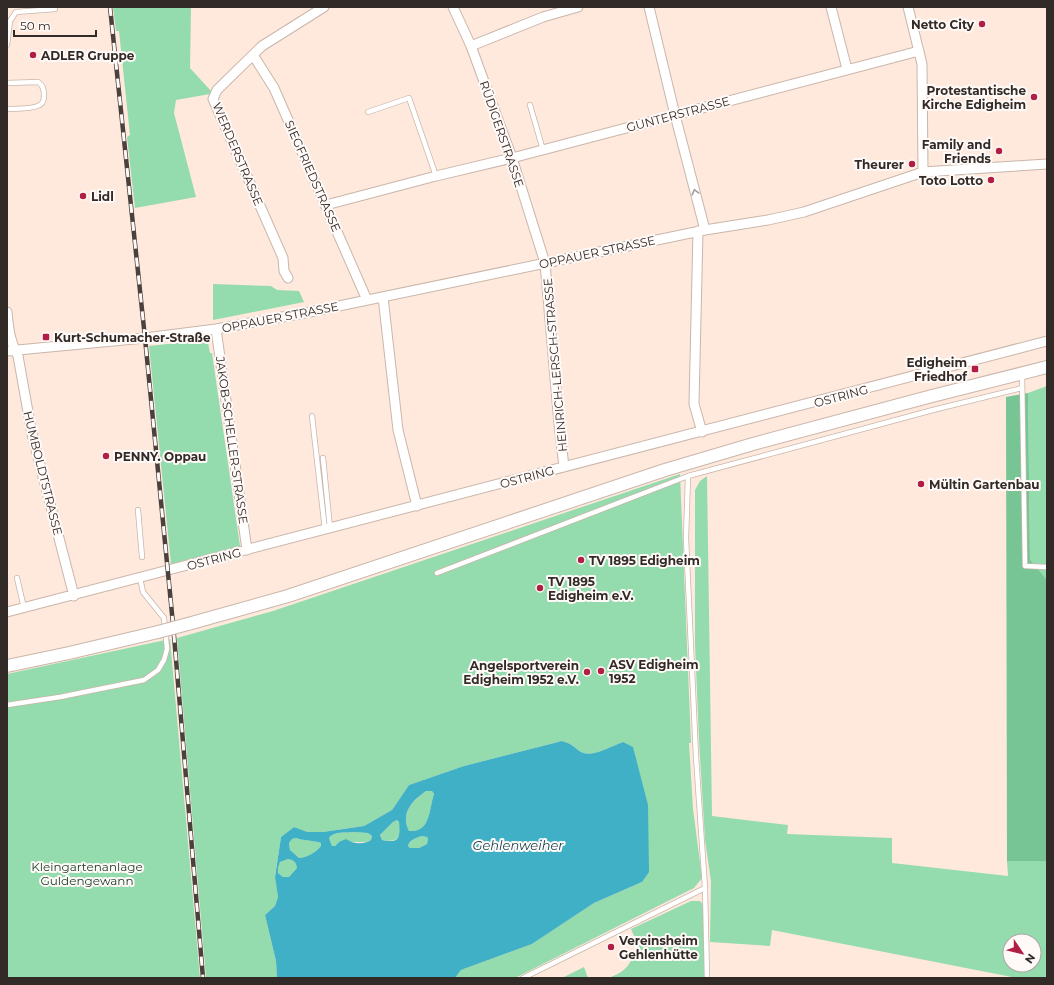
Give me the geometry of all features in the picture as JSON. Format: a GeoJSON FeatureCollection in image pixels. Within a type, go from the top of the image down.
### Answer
{"type":"FeatureCollection","features":[{"type":"Feature","properties":{"kind":"street","name":"WERDERSTRASSE"},"geometry":{"type":"LineString","coordinates":[[288,278],[284,271],[283,258],[213,99],[217,90],[262,46],[324,7]]}},
{"type":"Feature","properties":{"kind":"street","name":"RÜDIGERSTRASSE"},"geometry":{"type":"LineString","coordinates":[[453,7],[471,46],[512,158],[545,263]]}},
{"type":"Feature","properties":{"kind":"street"},"geometry":{"type":"LineString","coordinates":[[471,46],[543,17],[578,7]]}},
{"type":"Feature","properties":{"kind":"street"},"geometry":{"type":"LineString","coordinates":[[649,7],[701,230],[694,404],[702,432]]}},
{"type":"Feature","properties":{"kind":"street"},"geometry":{"type":"LineString","coordinates":[[831,7],[847,69]]}},
{"type":"Feature","properties":{"kind":"street"},"geometry":{"type":"LineString","coordinates":[[908,7],[922,64],[923,172]]}},
{"type":"Feature","properties":{"kind":"street","name":"GUNTERSTRASSE"},"geometry":{"type":"LineString","coordinates":[[326,205],[543,150],[919,51]]}},
{"type":"Feature","properties":{"kind":"street","name":"SIEGFRIEDSTRASSE"},"geometry":{"type":"LineString","coordinates":[[253,54],[274,88],[367,300]]}},
{"type":"Feature","properties":{"kind":"street","name":"OPPAUER STRASSE"},"geometry":{"type":"LineString","coordinates":[[11,350],[145,338],[216,329],[383,297],[701,230],[768,220],[804,212],[923,172],[1047,164]]}},
{"type":"Feature","properties":{"kind":"street","name":"HEINRICH-LERSCH-STRASSE"},"geometry":{"type":"LineString","coordinates":[[545,263],[564,467]]}},
{"type":"Feature","properties":{"kind":"street"},"geometry":{"type":"LineString","coordinates":[[383,297],[398,430],[417,506]]}},
{"type":"Feature","properties":{"kind":"street","name":"HUMBOLDTSTRASSE"},"geometry":{"type":"LineString","coordinates":[[7,312],[9,335],[12,344],[11,350],[19,362],[32,434],[74,596]]}},
{"type":"Feature","properties":{"kind":"street","name":"JAKOB-SCHELLER-STRASSE"},"geometry":{"type":"LineString","coordinates":[[216,329],[247,550]]}},
{"type":"Feature","properties":{"kind":"street","name":"OSTRING"},"geometry":{"type":"LineString","coordinates":[[7,612],[74,596],[1047,341]]}},
{"type":"Feature","properties":{"kind":"street","name":"OSTRING"},"geometry":{"type":"LineString","coordinates":[[7,666],[69,654],[158,632],[288,596],[672,468],[753,444],[1022,373],[1047,368]]}},
{"type":"Feature","properties":{"kind":"lane"},"geometry":{"type":"LineString","coordinates":[[7,45],[8,21],[16,12],[55,10]]}},
{"type":"Feature","properties":{"kind":"lane"},"geometry":{"type":"LineString","coordinates":[[7,83],[38,82],[42,84],[44,91],[44,100],[36,107],[7,109]]}},
{"type":"Feature","properties":{"kind":"lane"},"geometry":{"type":"LineString","coordinates":[[368,112],[409,98],[436,176]]}},
{"type":"Feature","properties":{"kind":"lane"},"geometry":{"type":"LineString","coordinates":[[530,105],[543,150]]}},
{"type":"Feature","properties":{"kind":"lane"},"geometry":{"type":"LineString","coordinates":[[1022,373],[1025,566],[1047,567]]}},
{"type":"Feature","properties":{"kind":"lane"},"geometry":{"type":"LineString","coordinates":[[437,573],[688,476],[933,410],[1022,388]]}},
{"type":"Feature","properties":{"kind":"lane"},"geometry":{"type":"LineString","coordinates":[[312,416],[328,529]]}},
{"type":"Feature","properties":{"kind":"lane"},"geometry":{"type":"LineString","coordinates":[[322,458],[328,529]]}},
{"type":"Feature","properties":{"kind":"lane"},"geometry":{"type":"LineString","coordinates":[[688,476],[686,538],[694,718],[705,888],[707,978]]}},
{"type":"Feature","properties":{"kind":"lane"},"geometry":{"type":"LineString","coordinates":[[138,510],[142,557]]}},
{"type":"Feature","properties":{"kind":"lane"},"geometry":{"type":"LineString","coordinates":[[16,578],[24,608]]}},
{"type":"Feature","properties":{"kind":"lane"},"geometry":{"type":"LineString","coordinates":[[7,705],[60,697],[144,680],[158,670],[164,660],[167,649],[164,618],[143,592],[140,578]]}},
{"type":"Feature","properties":{"kind":"lane"},"geometry":{"type":"LineString","coordinates":[[523,978],[705,888]]}},
{"type":"Feature","properties":{"kind":"green space"},"geometry":{"type":"Polygon","coordinates":[[[113,7],[191,7],[190,68],[211,91],[210,94],[176,100],[174,113],[196,197],[135,208],[127,137],[130,135],[119,31],[116,31],[113,7]]]}},
{"type":"Feature","properties":{"kind":"green space"},"geometry":{"type":"Polygon","coordinates":[[[213,284],[271,286],[277,290],[299,291],[304,302],[213,320],[213,284]]]}},
{"type":"Feature","properties":{"kind":"green space"},"geometry":{"type":"Polygon","coordinates":[[[205,340],[208,343],[210,353],[212,353],[240,546],[171,564],[149,346],[205,340]]]}},
{"type":"Feature","properties":{"kind":"green space"},"geometry":{"type":"Polygon","coordinates":[[[1047,386],[1047,580],[1030,561],[1028,393],[1047,386]]]}},
{"type":"Feature","properties":{"kind":"green space"},"geometry":{"type":"Polygon","coordinates":[[[1028,393],[1030,560],[1047,580],[1047,861],[1007,861],[1006,397],[1028,393]]]}},
{"type":"Feature","properties":{"kind":"green space"},"geometry":{"type":"Polygon","coordinates":[[[680,474],[691,743],[689,743],[693,809],[702,878],[694,888],[515,978],[455,978],[461,970],[532,944],[594,903],[642,882],[623,742],[591,754],[581,752],[568,743],[562,741],[464,766],[409,785],[392,810],[364,826],[323,832],[306,832],[294,827],[281,837],[275,876],[278,897],[275,906],[265,915],[276,961],[277,978],[206,978],[177,638],[273,611],[680,474]]]}},
{"type":"Feature","properties":{"kind":"green space"},"geometry":{"type":"Polygon","coordinates":[[[707,476],[712,816],[788,825],[787,834],[892,838],[892,863],[1008,876],[1007,861],[1047,861],[1047,978],[1017,978],[772,930],[770,946],[710,942],[711,881],[705,840],[695,644],[695,490],[700,481],[707,476]]]}},
{"type":"Feature","properties":{"kind":"green space","name":"Kleingartenanlage Guldengewann"},"geometry":{"type":"Polygon","coordinates":[[[170,639],[200,978],[7,978],[7,674],[170,639]]]}},
{"type":"Feature","properties":{"kind":"green space"},"geometry":{"type":"Polygon","coordinates":[[[426,791],[432,791],[434,794],[428,818],[421,828],[416,831],[409,831],[406,818],[409,808],[416,799],[426,791]]]}},
{"type":"Feature","properties":{"kind":"green space"},"geometry":{"type":"Polygon","coordinates":[[[397,820],[399,822],[398,838],[392,841],[382,840],[380,835],[397,820]]]}},
{"type":"Feature","properties":{"kind":"green space"},"geometry":{"type":"Polygon","coordinates":[[[354,832],[368,833],[372,836],[371,840],[366,842],[339,842],[335,846],[332,846],[329,838],[334,834],[354,832]]]}},
{"type":"Feature","properties":{"kind":"green space"},"geometry":{"type":"Polygon","coordinates":[[[422,836],[427,837],[427,844],[419,848],[410,848],[408,846],[415,838],[422,836]]]}},
{"type":"Feature","properties":{"kind":"green space"},"geometry":{"type":"Polygon","coordinates":[[[296,838],[315,841],[321,843],[321,846],[311,854],[299,858],[290,850],[289,843],[292,839],[296,838]]]}},
{"type":"Feature","properties":{"kind":"green space"},"geometry":{"type":"Polygon","coordinates":[[[288,859],[292,860],[296,864],[297,868],[289,877],[283,877],[278,873],[278,868],[280,862],[288,859]]]}},
{"type":"Feature","properties":{"kind":"green space"},"geometry":{"type":"Polygon","coordinates":[[[691,901],[700,901],[704,906],[706,978],[608,978],[624,970],[633,957],[638,945],[631,929],[691,901]]]}},
{"type":"Feature","properties":{"kind":"green space"},"geometry":{"type":"Polygon","coordinates":[[[584,967],[588,978],[562,978],[584,967]]]}},
{"type":"Feature","properties":{"kind":"water","name":"Gehlenweiher"},"geometry":{"type":"Polygon","coordinates":[[[562,741],[568,743],[581,752],[591,754],[623,742],[633,747],[648,805],[649,872],[642,882],[594,903],[532,944],[461,970],[455,978],[277,978],[276,961],[265,915],[275,906],[278,897],[275,877],[281,837],[294,827],[307,832],[323,832],[364,826],[392,810],[409,785],[464,766],[562,741]],[[426,791],[412,803],[407,813],[406,819],[409,831],[416,831],[425,824],[434,794],[432,791],[426,791]],[[397,820],[393,822],[380,835],[382,840],[396,840],[399,835],[399,822],[397,820]],[[337,833],[329,838],[332,846],[335,846],[339,842],[346,839],[355,843],[365,843],[371,840],[372,836],[368,833],[337,833]],[[422,836],[415,838],[408,846],[410,848],[419,848],[427,844],[427,837],[422,836]],[[296,838],[292,839],[289,843],[290,850],[299,858],[311,854],[321,846],[321,843],[315,841],[296,838]],[[288,859],[280,862],[278,873],[283,877],[289,877],[297,868],[296,864],[292,860],[288,859]]]}},
{"type":"Feature","properties":{"kind":"railway"},"geometry":{"type":"LineString","coordinates":[[110,7],[173,624],[203,978]]}},
{"type":"Feature","properties":{"kind":"place","name":"Netto City"},"geometry":{"type":"Point","coordinates":[982,24]}},
{"type":"Feature","properties":{"kind":"place","name":"ADLER Gruppe"},"geometry":{"type":"Point","coordinates":[33,55]}},
{"type":"Feature","properties":{"kind":"place","name":"Protestantische Kirche Edigheim"},"geometry":{"type":"Point","coordinates":[1034,97]}},
{"type":"Feature","properties":{"kind":"place","name":"Family and Friends"},"geometry":{"type":"Point","coordinates":[999,151]}},
{"type":"Feature","properties":{"kind":"place","name":"Theurer"},"geometry":{"type":"Point","coordinates":[912,164]}},
{"type":"Feature","properties":{"kind":"place","name":"Toto Lotto"},"geometry":{"type":"Point","coordinates":[991,180]}},
{"type":"Feature","properties":{"kind":"place","name":"Lidl"},"geometry":{"type":"Point","coordinates":[83,196]}},
{"type":"Feature","properties":{"kind":"place","name":"Kurt-Schumacher-Straße"},"geometry":{"type":"Point","coordinates":[46,337]}},
{"type":"Feature","properties":{"kind":"place","name":"Edigheim Friedhof"},"geometry":{"type":"Point","coordinates":[975,369]}},
{"type":"Feature","properties":{"kind":"place","name":"PENNY. Oppau"},"geometry":{"type":"Point","coordinates":[106,456]}},
{"type":"Feature","properties":{"kind":"place","name":"Mültin Gartenbau"},"geometry":{"type":"Point","coordinates":[921,484]}},
{"type":"Feature","properties":{"kind":"place","name":"TV 1895 Edigheim"},"geometry":{"type":"Point","coordinates":[581,560]}},
{"type":"Feature","properties":{"kind":"place","name":"TV 1895 Edigheim e.V."},"geometry":{"type":"Point","coordinates":[540,588]}},
{"type":"Feature","properties":{"kind":"place","name":"ASV Edigheim 1952"},"geometry":{"type":"Point","coordinates":[601,671]}},
{"type":"Feature","properties":{"kind":"place","name":"Angelsportverein Edigheim 1952 e.V."},"geometry":{"type":"Point","coordinates":[587,672]}},
{"type":"Feature","properties":{"kind":"place","name":"Vereinsheim Gehlenhütte"},"geometry":{"type":"Point","coordinates":[611,947]}}]}
